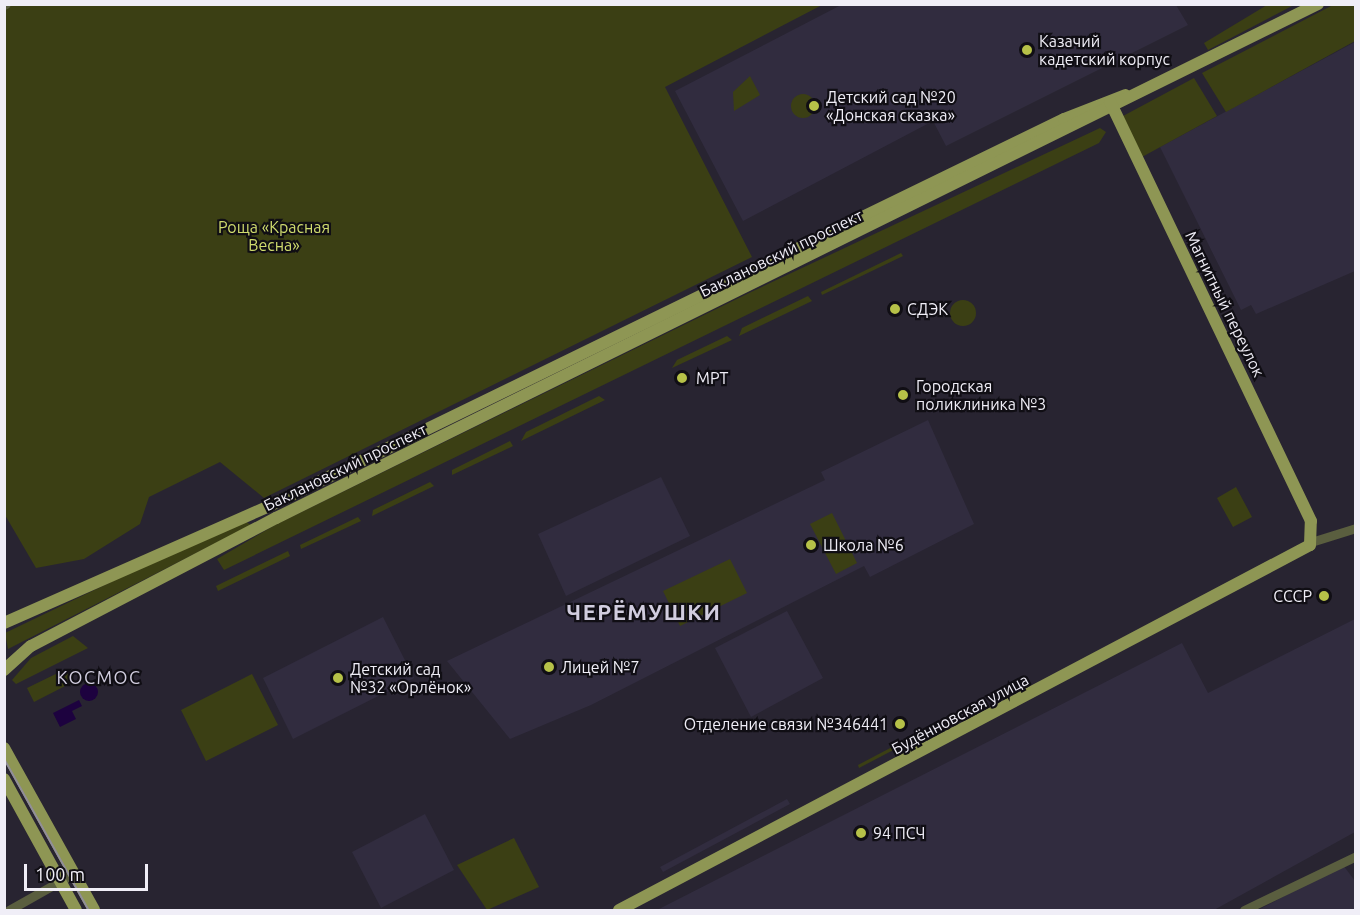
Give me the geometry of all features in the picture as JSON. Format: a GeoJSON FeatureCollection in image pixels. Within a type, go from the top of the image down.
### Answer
{"type":"FeatureCollection","features":[{"type":"Feature","properties":{"kind":"main road","name":"Баклановский проспект"},"geometry":{"type":"LineString","coordinates":[[4,622],[250,512],[1111,106],[1304,4]]}},
{"type":"Feature","properties":{"kind":"main road","name":"Баклановский проспект"},"geometry":{"type":"LineString","coordinates":[[4,670],[31,646],[259,529],[1318,4]]}},
{"type":"Feature","properties":{"kind":"main road","name":"Магнитный переулок"},"geometry":{"type":"LineString","coordinates":[[1111,106],[1311,521],[1311,542]]}},
{"type":"Feature","properties":{"kind":"main road","name":"Будённовская улица"},"geometry":{"type":"LineString","coordinates":[[620,910],[1304,550],[1311,542]]}},
{"type":"Feature","properties":{"kind":"main road"},"geometry":{"type":"LineString","coordinates":[[4,748],[94,910]]}},
{"type":"Feature","properties":{"kind":"main road"},"geometry":{"type":"LineString","coordinates":[[4,779],[76,910]]}},
{"type":"Feature","properties":{"kind":"street","name":"Баклановский проспект"},"geometry":{"type":"LineString","coordinates":[[250,512],[259,529]]}},
{"type":"Feature","properties":{"kind":"street","name":"Будённовская улица"},"geometry":{"type":"LineString","coordinates":[[1311,542],[1356,528]]}},
{"type":"Feature","properties":{"kind":"street"},"geometry":{"type":"LineString","coordinates":[[1244,910],[1356,856]]}},
{"type":"Feature","properties":{"kind":"street"},"geometry":{"type":"LineString","coordinates":[[9,910],[73,874]]}},
{"type":"Feature","properties":{"kind":"shaded area","name":"Детский сад №20 «Донская сказка»"},"geometry":{"type":"Polygon","coordinates":[[[841,5],[1176,5],[1188,25],[946,146],[933,121],[743,221],[675,91],[841,5]]]}},
{"type":"Feature","properties":{"kind":"shaded area"},"geometry":{"type":"Polygon","coordinates":[[[1355,42],[1355,271],[1256,314],[1251,305],[1241,310],[1160,147],[1355,42]]]}},
{"type":"Feature","properties":{"kind":"shaded area","name":"Школа №6"},"geometry":{"type":"Polygon","coordinates":[[[928,420],[974,524],[870,577],[864,566],[591,705],[510,739],[447,661],[825,480],[821,472],[928,420]]]}},
{"type":"Feature","properties":{"kind":"shaded area"},"geometry":{"type":"Polygon","coordinates":[[[661,477],[690,536],[566,596],[538,534],[661,477]]]}},
{"type":"Feature","properties":{"kind":"shaded area"},"geometry":{"type":"Polygon","coordinates":[[[787,611],[823,678],[751,717],[715,648],[787,611]]]}},
{"type":"Feature","properties":{"kind":"shaded area","name":"Детский сад №32 «Орлёнок»"},"geometry":{"type":"Polygon","coordinates":[[[383,617],[414,678],[293,739],[263,678],[383,617]]]}},
{"type":"Feature","properties":{"kind":"shaded area"},"geometry":{"type":"Polygon","coordinates":[[[1355,619],[1355,832],[1214,910],[657,910],[1182,643],[1208,693],[1355,619]]]}},
{"type":"Feature","properties":{"kind":"shaded area"},"geometry":{"type":"Polygon","coordinates":[[[89,683],[95,686],[98,692],[95,698],[89,701],[83,698],[80,692],[83,686],[89,683]]]}},
{"type":"Feature","properties":{"kind":"shaded area"},"geometry":{"type":"Polygon","coordinates":[[[79,700],[82,706],[72,711],[76,719],[60,727],[53,713],[79,700]]]}},
{"type":"Feature","properties":{"kind":"shaded area"},"geometry":{"type":"Polygon","coordinates":[[[787,799],[790,804],[663,872],[660,867],[787,799]]]}},
{"type":"Feature","properties":{"kind":"shaded area"},"geometry":{"type":"Polygon","coordinates":[[[425,814],[454,870],[381,908],[352,852],[425,814]]]}},
{"type":"Feature","properties":{"kind":"shaded area"},"geometry":{"type":"Polygon","coordinates":[[[1343,865],[1355,881],[1355,910],[1258,910],[1343,865]]]}},
{"type":"Feature","properties":{"kind":"green space","name":"Роща «Красная Весна»"},"geometry":{"type":"Polygon","coordinates":[[[4,5],[822,5],[665,87],[752,257],[264,498],[220,462],[149,497],[140,524],[84,559],[36,568],[5,515],[4,5]]]}},
{"type":"Feature","properties":{"kind":"green space"},"geometry":{"type":"Polygon","coordinates":[[[1267,5],[1294,5],[1208,50],[1204,43],[1267,5]]]}},
{"type":"Feature","properties":{"kind":"green space"},"geometry":{"type":"Polygon","coordinates":[[[1333,5],[1355,5],[1355,41],[1226,112],[1202,73],[1333,5]]]}},
{"type":"Feature","properties":{"kind":"green space"},"geometry":{"type":"Polygon","coordinates":[[[750,76],[760,95],[734,111],[733,92],[750,76]]]}},
{"type":"Feature","properties":{"kind":"green space"},"geometry":{"type":"Polygon","coordinates":[[[1194,78],[1217,116],[1142,157],[1123,116],[1194,78]]]}},
{"type":"Feature","properties":{"kind":"green space"},"geometry":{"type":"Polygon","coordinates":[[[803,94],[812,97],[815,106],[812,115],[803,118],[794,115],[791,106],[794,97],[803,94]]]}},
{"type":"Feature","properties":{"kind":"green space"},"geometry":{"type":"Polygon","coordinates":[[[1100,128],[1106,132],[1099,143],[224,570],[217,559],[275,525],[751,292],[1100,128]]]}},
{"type":"Feature","properties":{"kind":"green space"},"geometry":{"type":"Polygon","coordinates":[[[901,253],[903,256],[822,295],[821,292],[901,253]]]}},
{"type":"Feature","properties":{"kind":"green space"},"geometry":{"type":"Polygon","coordinates":[[[808,296],[812,301],[739,336],[742,328],[808,296]]]}},
{"type":"Feature","properties":{"kind":"green space"},"geometry":{"type":"Polygon","coordinates":[[[963,300],[972,304],[976,313],[972,322],[963,326],[954,322],[950,313],[954,304],[963,300]]]}},
{"type":"Feature","properties":{"kind":"green space"},"geometry":{"type":"Polygon","coordinates":[[[727,336],[732,340],[672,368],[677,360],[727,336]]]}},
{"type":"Feature","properties":{"kind":"green space"},"geometry":{"type":"Polygon","coordinates":[[[599,396],[605,400],[521,441],[526,432],[599,396]]]}},
{"type":"Feature","properties":{"kind":"green space"},"geometry":{"type":"Polygon","coordinates":[[[510,441],[513,446],[452,475],[452,470],[510,441]]]}},
{"type":"Feature","properties":{"kind":"green space"},"geometry":{"type":"Polygon","coordinates":[[[430,482],[434,486],[372,516],[373,510],[430,482]]]}},
{"type":"Feature","properties":{"kind":"green space"},"geometry":{"type":"Polygon","coordinates":[[[1236,487],[1252,517],[1233,527],[1217,498],[1236,487]]]}},
{"type":"Feature","properties":{"kind":"green space"},"geometry":{"type":"Polygon","coordinates":[[[832,513],[857,563],[836,574],[810,524],[832,513]]]}},
{"type":"Feature","properties":{"kind":"green space"},"geometry":{"type":"Polygon","coordinates":[[[358,517],[361,521],[301,549],[300,545],[358,517]]]}},
{"type":"Feature","properties":{"kind":"green space"},"geometry":{"type":"Polygon","coordinates":[[[242,519],[251,525],[8,649],[5,633],[242,519]]]}},
{"type":"Feature","properties":{"kind":"green space"},"geometry":{"type":"Polygon","coordinates":[[[288,551],[290,556],[218,591],[216,586],[288,551]]]}},
{"type":"Feature","properties":{"kind":"green space"},"geometry":{"type":"Polygon","coordinates":[[[730,559],[747,593],[680,626],[663,591],[730,559]]]}},
{"type":"Feature","properties":{"kind":"green space"},"geometry":{"type":"Polygon","coordinates":[[[73,636],[88,648],[16,684],[12,680],[31,658],[73,636]]]}},
{"type":"Feature","properties":{"kind":"green space"},"geometry":{"type":"Polygon","coordinates":[[[66,669],[73,682],[34,702],[27,688],[66,669]]]}},
{"type":"Feature","properties":{"kind":"green space"},"geometry":{"type":"Polygon","coordinates":[[[252,674],[278,725],[206,761],[181,710],[252,674]]]}},
{"type":"Feature","properties":{"kind":"green space"},"geometry":{"type":"Polygon","coordinates":[[[983,699],[985,702],[859,768],[858,765],[983,699]]]}},
{"type":"Feature","properties":{"kind":"green space"},"geometry":{"type":"Polygon","coordinates":[[[514,838],[539,887],[487,910],[457,865],[514,838]]]}},
{"type":"Feature","properties":{"kind":"tram line"},"geometry":{"type":"LineString","coordinates":[[4,758],[89,910]]}},
{"type":"Feature","properties":{"kind":"place","name":"Казачий кадетский корпус"},"geometry":{"type":"Point","coordinates":[1027,50]}},
{"type":"Feature","properties":{"kind":"place","name":"Детский сад №20 «Донская сказка»"},"geometry":{"type":"Point","coordinates":[814,106]}},
{"type":"Feature","properties":{"kind":"place","name":"СДЭК"},"geometry":{"type":"Point","coordinates":[895,309]}},
{"type":"Feature","properties":{"kind":"place","name":"МРТ"},"geometry":{"type":"Point","coordinates":[682,378]}},
{"type":"Feature","properties":{"kind":"place","name":"Городская поликлиника №3"},"geometry":{"type":"Point","coordinates":[903,395]}},
{"type":"Feature","properties":{"kind":"place","name":"Школа №6"},"geometry":{"type":"Point","coordinates":[811,545]}},
{"type":"Feature","properties":{"kind":"place","name":"СССР"},"geometry":{"type":"Point","coordinates":[1324,596]}},
{"type":"Feature","properties":{"kind":"place","name":"Лицей №7"},"geometry":{"type":"Point","coordinates":[549,667]}},
{"type":"Feature","properties":{"kind":"place","name":"Детский сад №32 «Орлёнок»"},"geometry":{"type":"Point","coordinates":[338,678]}},
{"type":"Feature","properties":{"kind":"place","name":"Отделение связи №346441"},"geometry":{"type":"Point","coordinates":[900,724]}},
{"type":"Feature","properties":{"kind":"place","name":"94 ПСЧ"},"geometry":{"type":"Point","coordinates":[861,833]}},
{"type":"Feature","properties":{"kind":"district","name":"ЧЕРЁМУШКИ"},"geometry":{"type":"Point","coordinates":[644,612]}},
{"type":"Feature","properties":{"kind":"district","name":"КОСМОС"},"geometry":{"type":"Point","coordinates":[99,677]}}]}
